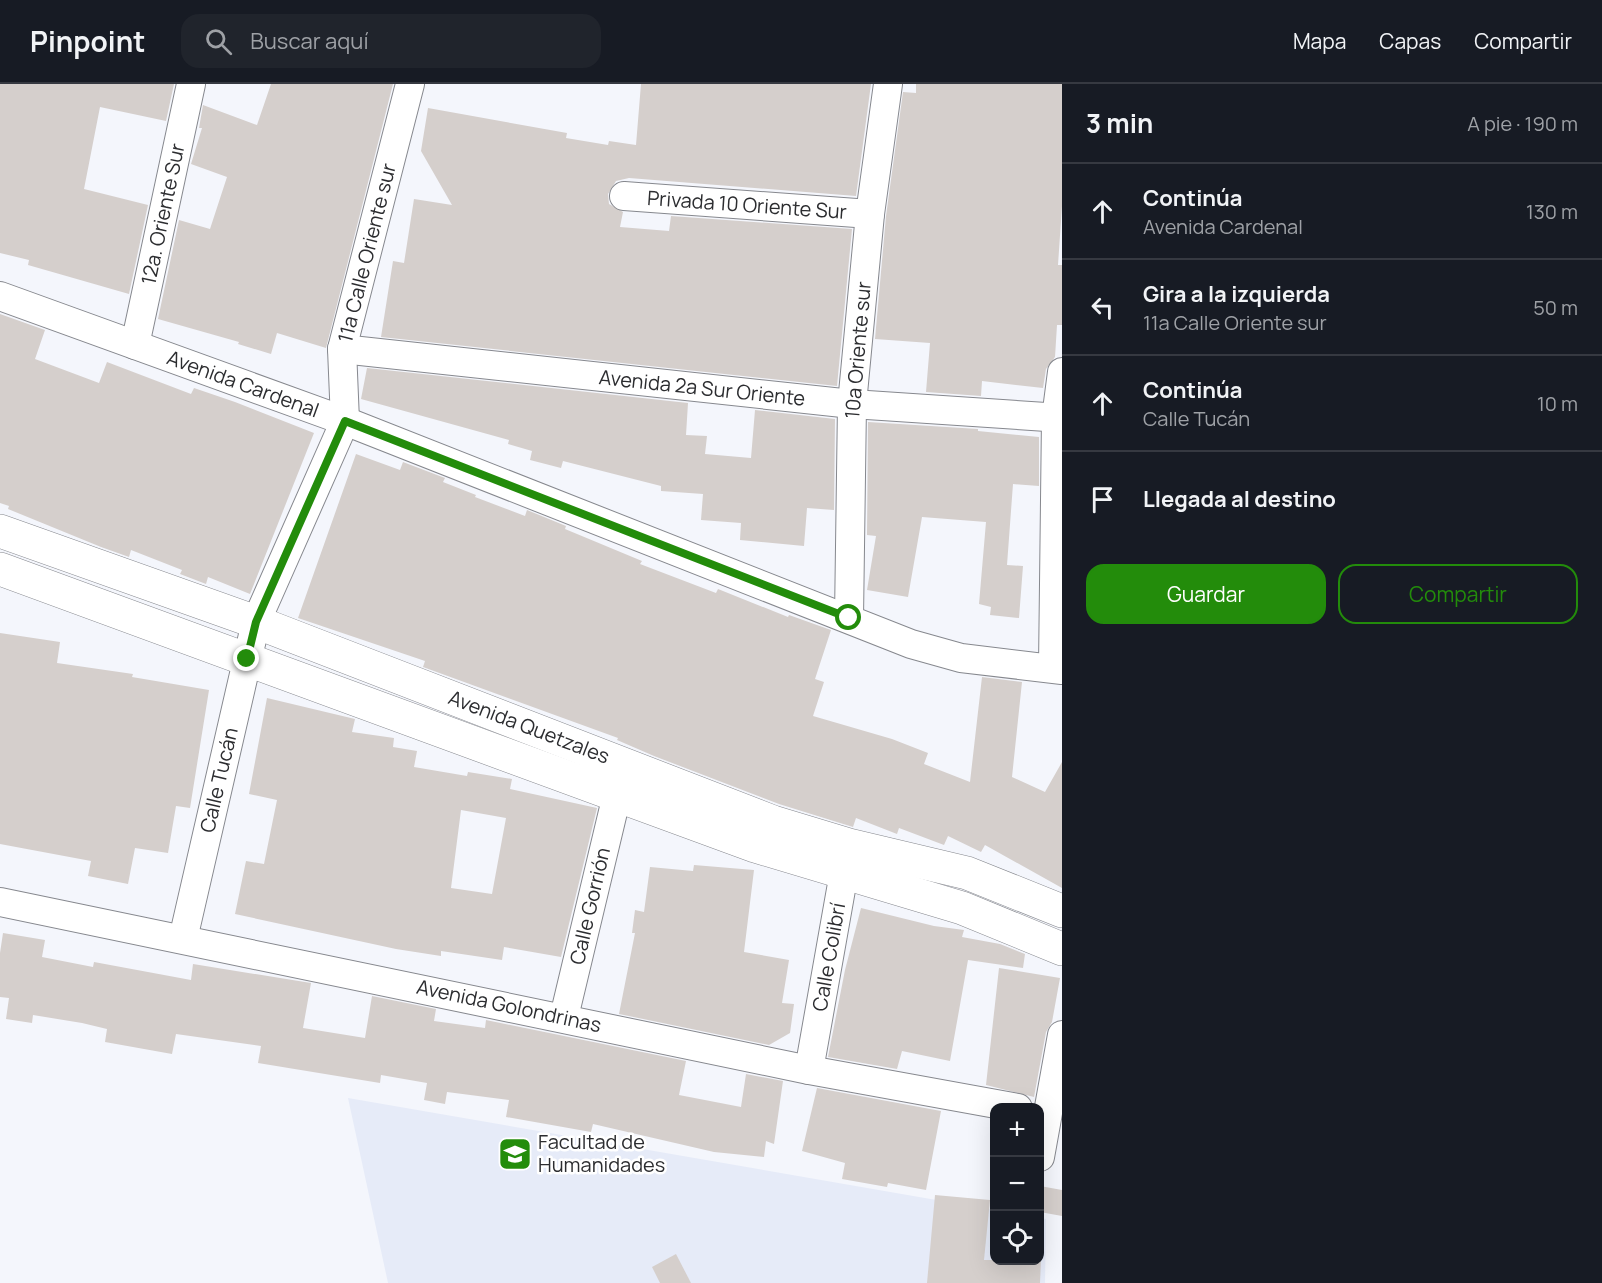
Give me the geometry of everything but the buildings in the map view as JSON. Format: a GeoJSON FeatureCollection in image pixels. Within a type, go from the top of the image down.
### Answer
{"type":"FeatureCollection","features":[{"type":"Feature","properties":{"kind":"main road","name":"Avenida Quetzales"},"geometry":{"type":"LineString","coordinates":[[0,531],[256,622],[773,822],[846,860],[1062,949]]}},
{"type":"Feature","properties":{"kind":"main road","name":"Avenida Quetzales"},"geometry":{"type":"LineString","coordinates":[[0,569],[755,846],[846,860],[968,873],[1062,911]]}},
{"type":"Feature","properties":{"kind":"street","name":"12a. Oriente Sur"},"geometry":{"type":"LineString","coordinates":[[135,345],[191,84]]}},
{"type":"Feature","properties":{"kind":"street","name":"11a Calle Oriente sur"},"geometry":{"type":"LineString","coordinates":[[256,622],[345,421],[342,349],[410,84]]}},
{"type":"Feature","properties":{"kind":"street","name":"10a Oriente sur"},"geometry":{"type":"LineString","coordinates":[[849,618],[852,404],[870,214],[888,84]]}},
{"type":"Feature","properties":{"kind":"street","name":"Privada 10 Oriente Sur"},"geometry":{"type":"LineString","coordinates":[[624,196],[870,214]]}},
{"type":"Feature","properties":{"kind":"street","name":"Avenida Cardenal"},"geometry":{"type":"LineString","coordinates":[[0,296],[345,421],[911,644],[962,658],[1057,669]]}},
{"type":"Feature","properties":{"kind":"street","name":"Avenida 2a Sur Oriente"},"geometry":{"type":"LineString","coordinates":[[342,349],[852,404],[1059,418]]}},
{"type":"Feature","properties":{"kind":"street"},"geometry":{"type":"LineString","coordinates":[[1057,669],[1059,418],[1062,372]]}},
{"type":"Feature","properties":{"kind":"street","name":"Calle Tucán"},"geometry":{"type":"LineString","coordinates":[[183,939],[256,622]]}},
{"type":"Feature","properties":{"kind":"street","name":"Calle Gorrión"},"geometry":{"type":"LineString","coordinates":[[564,1017],[616,795]]}},
{"type":"Feature","properties":{"kind":"street","name":"Calle Colibrí"},"geometry":{"type":"LineString","coordinates":[[809,1070],[846,860]]}},
{"type":"Feature","properties":{"kind":"street","name":"Avenida Golondrinas"},"geometry":{"type":"LineString","coordinates":[[0,902],[564,1017],[809,1070],[995,1103]]}},
{"type":"Feature","properties":{"kind":"street"},"geometry":{"type":"LineString","coordinates":[[1044,1112],[1062,1035]]}},
{"type":"Feature","properties":{"kind":"shaded area","name":"Facultad de Humanidades"},"geometry":{"type":"Polygon","coordinates":[[[348,1098],[990,1209],[990,1265],[1044,1265],[1044,1219],[1046,1219],[1045,1283],[388,1283],[348,1098]]]}},
{"type":"Feature","properties":{"kind":"place","name":"Facultad de Humanidades"},"geometry":{"type":"Point","coordinates":[515,1154]}},
{"type":"Feature","properties":{"kind":"route"},"geometry":{"type":"LineString","coordinates":[[247,659],[256,622],[345,421],[849,618]]}}]}
